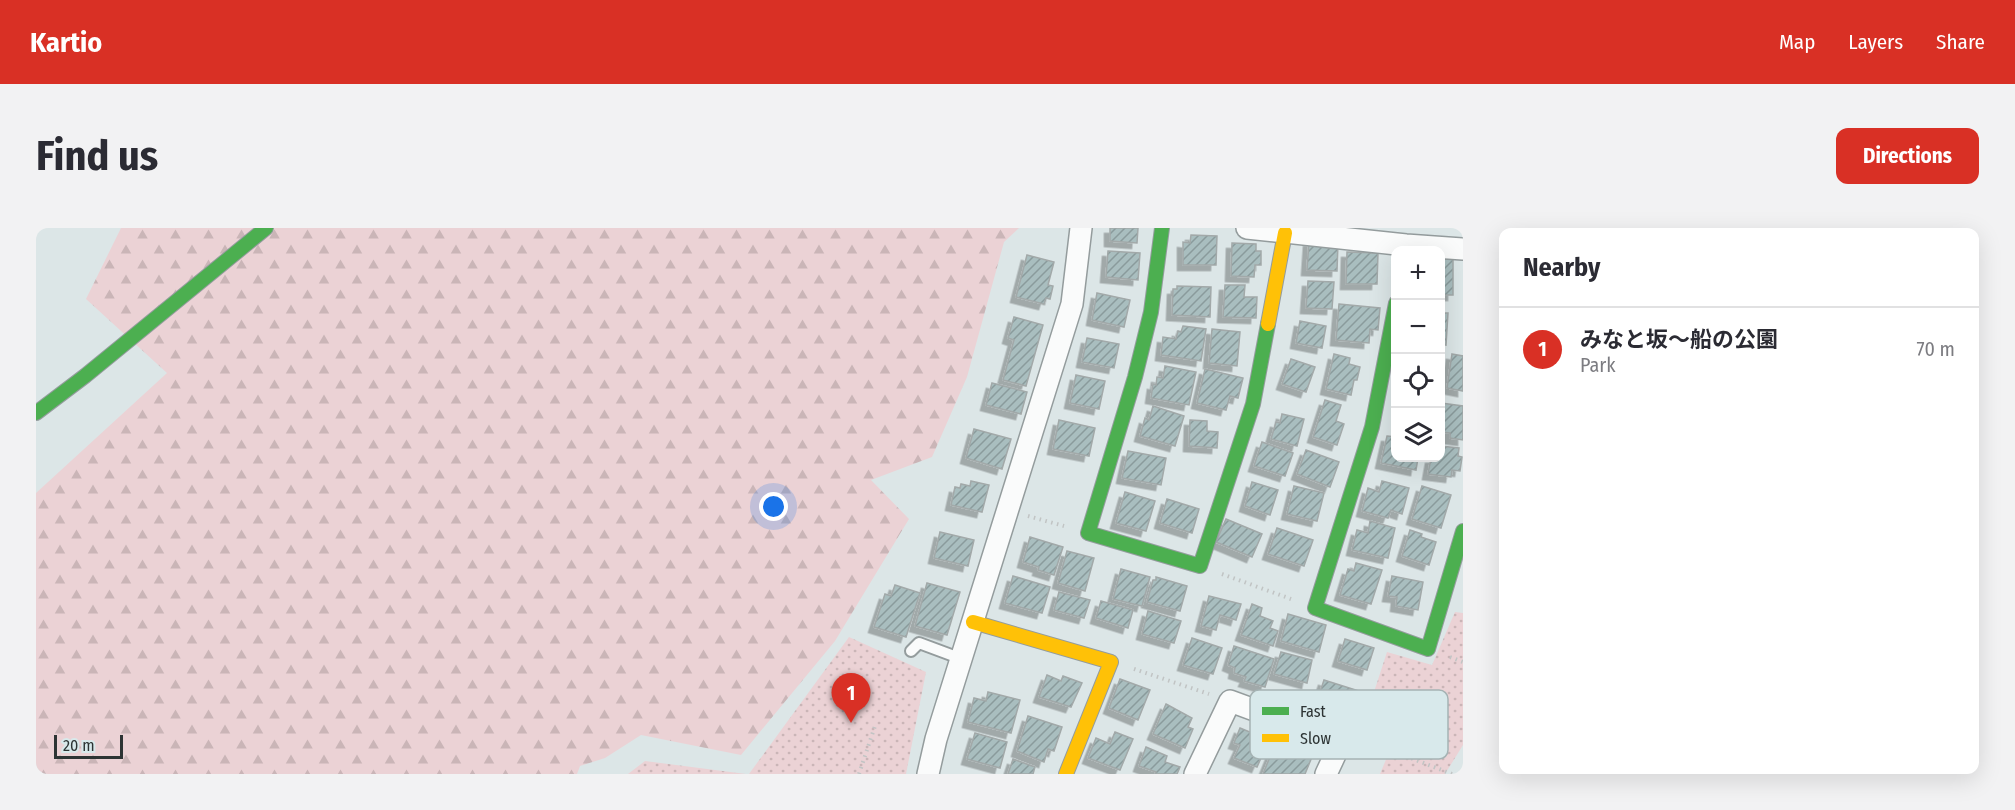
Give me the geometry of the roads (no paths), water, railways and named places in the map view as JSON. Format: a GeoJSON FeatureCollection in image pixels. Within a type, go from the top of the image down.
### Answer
{"type":"FeatureCollection","features":[{"type":"Feature","properties":{"kind":"street"},"geometry":{"type":"LineString","coordinates":[[36,413],[85,376],[266,228]]}},
{"type":"Feature","properties":{"kind":"street"},"geometry":{"type":"LineString","coordinates":[[928,774],[936,739],[1072,304],[1081,228]]}},
{"type":"Feature","properties":{"kind":"street"},"geometry":{"type":"LineString","coordinates":[[1162,228],[1151,312],[1138,366],[1088,533],[1200,566],[1253,404],[1285,233]]}},
{"type":"Feature","properties":{"kind":"street"},"geometry":{"type":"LineString","coordinates":[[1247,228],[1391,246]]}},
{"type":"Feature","properties":{"kind":"street"},"geometry":{"type":"LineString","coordinates":[[1445,249],[1463,249]]}},
{"type":"Feature","properties":{"kind":"street"},"geometry":{"type":"LineString","coordinates":[[1391,325],[1372,427],[1315,608],[1428,649],[1463,531]]}},
{"type":"Feature","properties":{"kind":"street"},"geometry":{"type":"LineString","coordinates":[[973,622],[1111,662],[1066,774]]}},
{"type":"Feature","properties":{"kind":"street"},"geometry":{"type":"LineString","coordinates":[[1195,774],[1230,701],[1250,708]]}},
{"type":"Feature","properties":{"kind":"street"},"geometry":{"type":"LineString","coordinates":[[1326,774],[1333,759]]}},
{"type":"Feature","properties":{"kind":"lane"},"geometry":{"type":"LineString","coordinates":[[911,651],[919,643],[962,658]]}},
{"type":"Feature","properties":{"kind":"place","name":"みなと坂〜船の公園"},"geometry":{"type":"Point","coordinates":[851,723]}}]}
